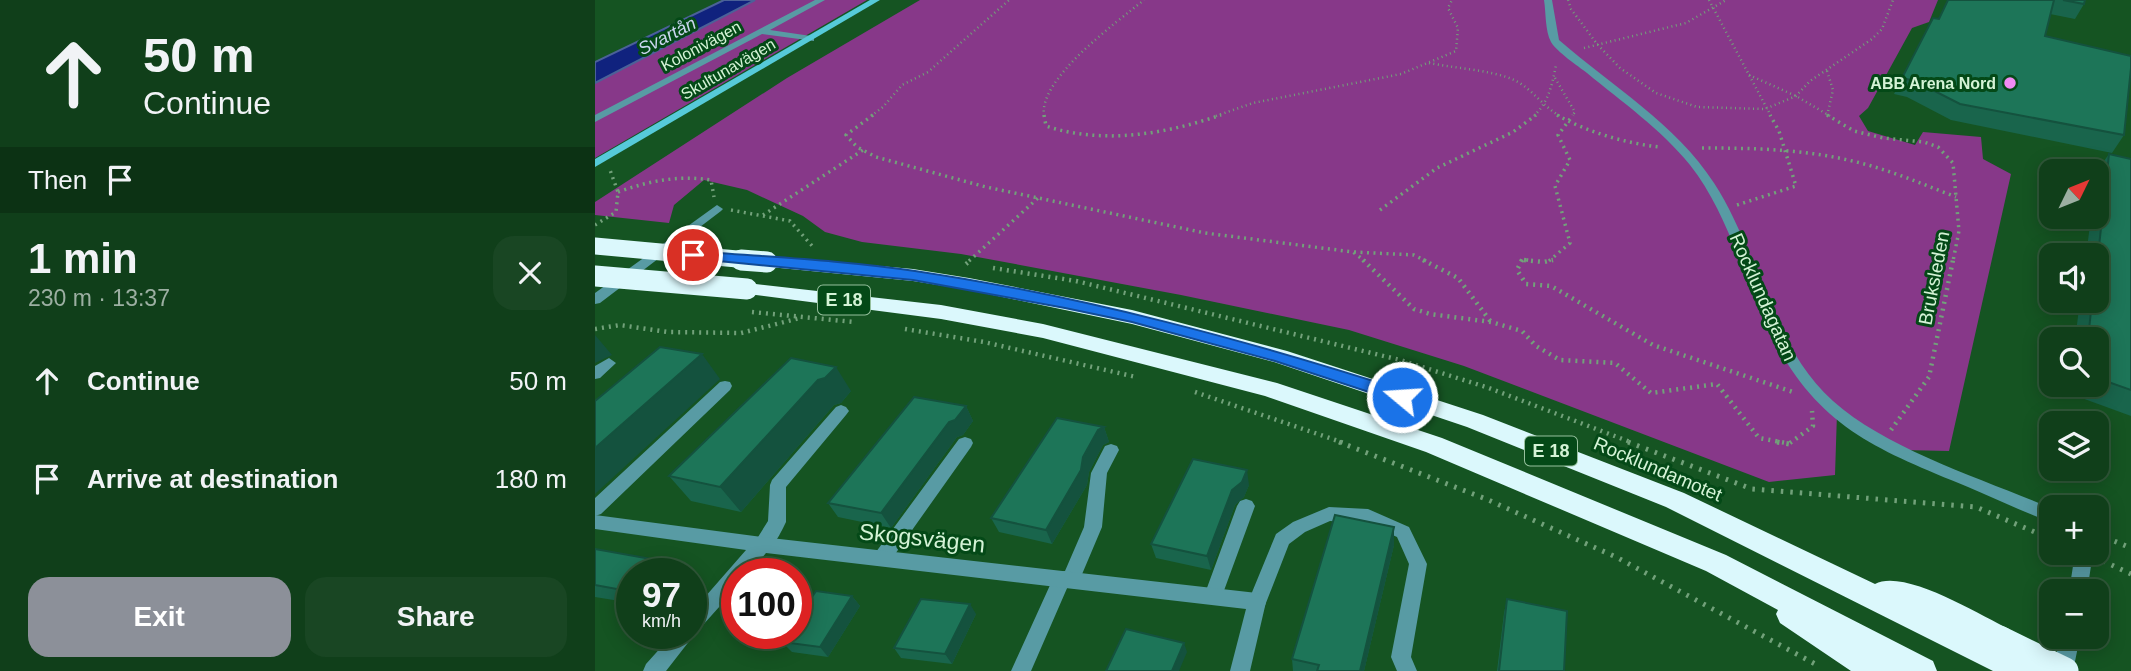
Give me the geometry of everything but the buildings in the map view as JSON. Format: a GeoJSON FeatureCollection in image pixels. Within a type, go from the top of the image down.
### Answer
{"type":"FeatureCollection","features":[{"type":"Feature","properties":{"kind":"highway","name":"Rocklundamotet"},"geometry":{"type":"LineString","coordinates":[[595,246],[913,275],[1132,317],[1240,346],[1488,426],[1675,500],[2007,656]]}},
{"type":"Feature","properties":{"kind":"highway","name":"E 18"},"geometry":{"type":"LineString","coordinates":[[595,276],[747,289],[941,312],[1017,326],[1124,351],[1269,389],[1434,445],[1716,563],[1922,671]]}},
{"type":"Feature","properties":{"kind":"highway","name":"E 18"},"geometry":{"type":"LineString","coordinates":[[1716,563],[1877,671]]}},
{"type":"Feature","properties":{"kind":"highway","name":"E 18"},"geometry":{"type":"LineString","coordinates":[[2007,656],[2064,671]]}},
{"type":"Feature","properties":{"kind":"street","name":"Kolonivägen"},"geometry":{"type":"LineString","coordinates":[[595,118],[821,0]]}},
{"type":"Feature","properties":{"kind":"street","name":"Skultunavägen"},"geometry":{"type":"LineString","coordinates":[[595,164],[876,0]]}},
{"type":"Feature","properties":{"kind":"street","name":"Rocklundagatan"},"geometry":{"type":"LineString","coordinates":[[1548,0],[1555,41],[1652,119],[1708,183],[1724,209],[1796,370],[1826,404],[1882,442],[2039,510]]}},
{"type":"Feature","properties":{"kind":"street"},"geometry":{"type":"LineString","coordinates":[[763,32],[811,39]]}},
{"type":"Feature","properties":{"kind":"street"},"geometry":{"type":"LineString","coordinates":[[595,300],[717,209]]}},
{"type":"Feature","properties":{"kind":"street"},"geometry":{"type":"LineString","coordinates":[[595,374],[610,363]]}},
{"type":"Feature","properties":{"kind":"street"},"geometry":{"type":"LineString","coordinates":[[595,509],[725,386]]}},
{"type":"Feature","properties":{"kind":"street"},"geometry":{"type":"LineString","coordinates":[[707,609],[762,545],[777,522],[778,485],[841,411]]}},
{"type":"Feature","properties":{"kind":"street"},"geometry":{"type":"LineString","coordinates":[[882,558],[965,443]]}},
{"type":"Feature","properties":{"kind":"street"},"geometry":{"type":"LineString","coordinates":[[1021,671],[1093,527],[1099,473],[1111,450]]}},
{"type":"Feature","properties":{"kind":"street"},"geometry":{"type":"LineString","coordinates":[[1213,596],[1246,506]]}},
{"type":"Feature","properties":{"kind":"street"},"geometry":{"type":"LineString","coordinates":[[1240,671],[1250,601],[1282,539],[1299,527],[1329,514],[1369,516],[1403,533],[1419,564],[1401,657],[1408,671]]}},
{"type":"Feature","properties":{"kind":"street","name":"Skogsvägen"},"geometry":{"type":"LineString","coordinates":[[595,522],[762,545],[1250,601]]}},
{"type":"Feature","properties":{"kind":"street"},"geometry":{"type":"LineString","coordinates":[[653,671],[672,649]]}},
{"type":"Feature","properties":{"kind":"street"},"geometry":{"type":"LineString","coordinates":[[2064,671],[2068,649]]}},
{"type":"Feature","properties":{"kind":"path"},"geometry":{"type":"LineString","coordinates":[[1009,0],[928,72],[902,85],[883,107],[846,135],[863,150],[907,167],[1038,198],[1205,233],[1353,252],[1414,255],[1458,278],[1492,322]]}},
{"type":"Feature","properties":{"kind":"path"},"geometry":{"type":"LineString","coordinates":[[1144,0],[1112,25],[1066,70],[1048,93],[1042,107],[1046,126],[1070,134],[1109,137],[1187,127],[1252,103],[1401,74],[1455,51],[1458,28],[1448,8],[1453,0]]}},
{"type":"Feature","properties":{"kind":"path"},"geometry":{"type":"LineString","coordinates":[[1568,0],[1571,9],[1597,44],[1620,68],[1656,93],[1697,107],[1765,109],[1796,96],[1810,81],[1872,40],[1882,29],[1893,0]]}},
{"type":"Feature","properties":{"kind":"path"},"geometry":{"type":"LineString","coordinates":[[1709,0],[1779,131],[1796,186],[1724,209]]}},
{"type":"Feature","properties":{"kind":"path"},"geometry":{"type":"LineString","coordinates":[[1569,53],[1686,23],[1726,0]]}},
{"type":"Feature","properties":{"kind":"path"},"geometry":{"type":"LineString","coordinates":[[1428,63],[1511,79],[1531,91],[1543,106],[1570,121],[1590,130],[1641,145],[1681,149],[1785,150],[1869,165],[1956,197]]}},
{"type":"Feature","properties":{"kind":"path"},"geometry":{"type":"LineString","coordinates":[[1827,71],[1833,90],[1828,117]]}},
{"type":"Feature","properties":{"kind":"path","name":"Bruksleden"},"geometry":{"type":"LineString","coordinates":[[1749,75],[1796,96],[1854,131],[1883,138],[1924,142],[1938,147],[1953,163],[1959,231],[1929,377],[1882,442]]}},
{"type":"Feature","properties":{"kind":"path"},"geometry":{"type":"LineString","coordinates":[[1380,210],[1439,167],[1528,125],[1553,91],[1555,78],[1575,112],[1558,135],[1570,160],[1555,186],[1570,243],[1558,258],[1542,264],[1523,259],[1517,270],[1526,284],[1551,286],[1653,345],[1777,384],[1800,396]]}},
{"type":"Feature","properties":{"kind":"path"},"geometry":{"type":"LineString","coordinates":[[762,215],[863,150]]}},
{"type":"Feature","properties":{"kind":"path"},"geometry":{"type":"LineString","coordinates":[[595,225],[616,212],[618,192],[608,166]]}},
{"type":"Feature","properties":{"kind":"path"},"geometry":{"type":"LineString","coordinates":[[618,192],[666,177],[692,176],[711,180],[717,209],[790,221],[814,249]]}},
{"type":"Feature","properties":{"kind":"path"},"geometry":{"type":"LineString","coordinates":[[966,264],[1038,198]]}},
{"type":"Feature","properties":{"kind":"path"},"geometry":{"type":"LineString","coordinates":[[1353,252],[1369,264],[1414,309],[1430,314],[1492,322],[1522,331],[1536,346],[1560,360],[1615,363],[1651,393],[1717,383],[1759,438],[1789,443],[1813,426],[1811,401]]}},
{"type":"Feature","properties":{"kind":"path"},"geometry":{"type":"LineString","coordinates":[[739,311],[857,322]]}},
{"type":"Feature","properties":{"kind":"path"},"geometry":{"type":"LineString","coordinates":[[595,329],[620,326],[668,332],[741,333],[805,317]]}},
{"type":"Feature","properties":{"kind":"path"},"geometry":{"type":"LineString","coordinates":[[896,327],[983,342],[1141,378]]}},
{"type":"Feature","properties":{"kind":"path"},"geometry":{"type":"LineString","coordinates":[[1193,391],[1375,454],[1486,499],[1616,557],[1794,651],[1826,671]]}},
{"type":"Feature","properties":{"kind":"path"},"geometry":{"type":"LineString","coordinates":[[1752,489],[1976,507],[2039,534]]}},
{"type":"Feature","properties":{"kind":"path"},"geometry":{"type":"LineString","coordinates":[[2109,539],[2131,548]]}},
{"type":"Feature","properties":{"kind":"path"},"geometry":{"type":"LineString","coordinates":[[2109,564],[2131,574]]}},
{"type":"Feature","properties":{"kind":"shaded area"},"geometry":{"type":"Polygon","coordinates":[[[755,0],[867,0],[595,158],[595,83],[755,0]]]}},
{"type":"Feature","properties":{"kind":"shaded area"},"geometry":{"type":"Polygon","coordinates":[[[920,0],[1938,0],[1929,22],[1912,28],[1868,108],[1859,116],[1868,131],[1915,145],[1923,132],[1981,137],[1983,159],[2011,174],[1949,451],[1902,450],[1837,413],[1835,475],[1769,482],[1464,366],[1349,330],[961,254],[862,242],[825,232],[803,216],[747,190],[704,180],[674,205],[669,223],[595,215],[595,202],[787,78],[920,0]]]}},
{"type":"Feature","properties":{"kind":"water","name":"Svartån"},"geometry":{"type":"Polygon","coordinates":[[[724,0],[755,0],[595,83],[595,62],[724,0]]]}},
{"type":"Feature","properties":{"kind":"place","name":"ABB Arena Nord"},"geometry":{"type":"Point","coordinates":[2010,83]}},
{"type":"Feature","properties":{"kind":"route"},"geometry":{"type":"LineString","coordinates":[[693,255],[913,275],[1065,303],[1132,317],[1279,356],[1402,397]]}}]}
